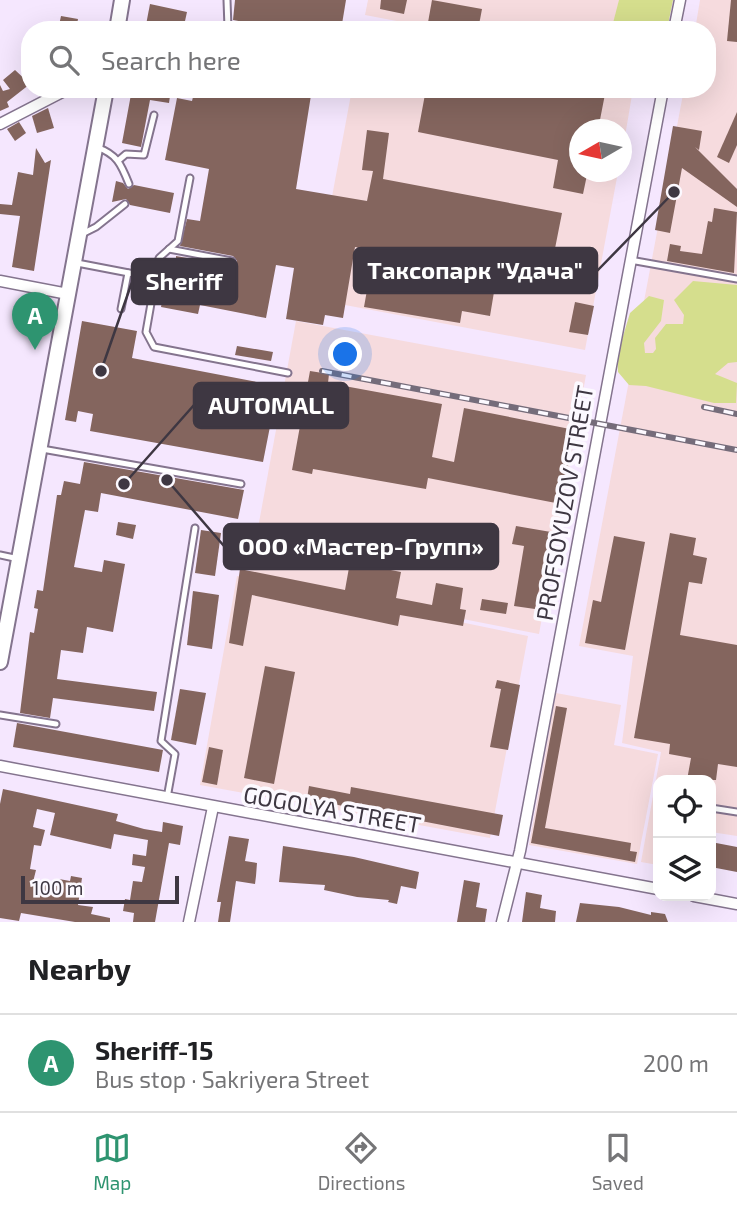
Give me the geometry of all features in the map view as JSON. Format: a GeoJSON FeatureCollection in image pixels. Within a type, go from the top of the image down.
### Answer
{"type":"FeatureCollection","features":[{"type":"Feature","properties":{"kind":"street"},"geometry":{"type":"LineString","coordinates":[[118,21],[122,0]]}},
{"type":"Feature","properties":{"kind":"street"},"geometry":{"type":"LineString","coordinates":[[676,21],[680,0]]}},
{"type":"Feature","properties":{"kind":"street"},"geometry":{"type":"LineString","coordinates":[[0,124],[51,98]]}},
{"type":"Feature","properties":{"kind":"street"},"geometry":{"type":"LineString","coordinates":[[1,655],[104,98]]}},
{"type":"Feature","properties":{"kind":"street","name":"PROFSOYUZOV STREET"},"geometry":{"type":"LineString","coordinates":[[502,922],[523,838],[661,98]]}},
{"type":"Feature","properties":{"kind":"street"},"geometry":{"type":"LineString","coordinates":[[0,281],[68,294]]}},
{"type":"Feature","properties":{"kind":"street","name":"GOGOLYA STREET"},"geometry":{"type":"LineString","coordinates":[[0,766],[653,888]]}},
{"type":"Feature","properties":{"kind":"street"},"geometry":{"type":"LineString","coordinates":[[189,922],[212,807]]}},
{"type":"Feature","properties":{"kind":"street"},"geometry":{"type":"LineString","coordinates":[[716,900],[737,904]]}},
{"type":"Feature","properties":{"kind":"lane"},"geometry":{"type":"LineString","coordinates":[[227,0],[228,21]]}},
{"type":"Feature","properties":{"kind":"lane"},"geometry":{"type":"LineString","coordinates":[[119,160],[126,154],[144,155],[154,116]]}},
{"type":"Feature","properties":{"kind":"lane"},"geometry":{"type":"LineString","coordinates":[[95,147],[111,152],[119,160],[129,184]]}},
{"type":"Feature","properties":{"kind":"lane"},"geometry":{"type":"LineString","coordinates":[[190,178],[178,241],[159,258],[146,332],[155,347],[288,373]]}},
{"type":"Feature","properties":{"kind":"lane"},"geometry":{"type":"LineString","coordinates":[[79,236],[96,227],[125,204]]}},
{"type":"Feature","properties":{"kind":"lane"},"geometry":{"type":"LineString","coordinates":[[169,249],[232,261]]}},
{"type":"Feature","properties":{"kind":"lane"},"geometry":{"type":"LineString","coordinates":[[630,260],[737,279]]}},
{"type":"Feature","properties":{"kind":"lane"},"geometry":{"type":"LineString","coordinates":[[74,262],[155,278]]}},
{"type":"Feature","properties":{"kind":"lane"},"geometry":{"type":"LineString","coordinates":[[121,309],[128,273]]}},
{"type":"Feature","properties":{"kind":"lane"},"geometry":{"type":"LineString","coordinates":[[39,449],[241,484]]}},
{"type":"Feature","properties":{"kind":"lane"},"geometry":{"type":"LineString","coordinates":[[167,798],[175,754],[161,741],[195,528]]}},
{"type":"Feature","properties":{"kind":"lane"},"geometry":{"type":"LineString","coordinates":[[0,555],[19,559]]}},
{"type":"Feature","properties":{"kind":"lane"},"geometry":{"type":"LineString","coordinates":[[0,715],[56,724]]}},
{"type":"Feature","properties":{"kind":"lane"},"geometry":{"type":"LineString","coordinates":[[716,809],[737,812]]}},
{"type":"Feature","properties":{"kind":"shaded area"},"geometry":{"type":"Polygon","coordinates":[[[368,0],[664,0],[660,21],[397,21],[365,15],[368,0]]]}},
{"type":"Feature","properties":{"kind":"shaded area"},"geometry":{"type":"Polygon","coordinates":[[[700,0],[737,0],[737,836],[716,833],[716,775],[657,775],[661,752],[622,743],[633,656],[579,646],[682,98],[716,98],[716,21],[696,21],[700,0]]]}},
{"type":"Feature","properties":{"kind":"shaded area"},"geometry":{"type":"Polygon","coordinates":[[[350,98],[631,98],[628,119],[569,119],[569,182],[616,182],[585,350],[313,299],[350,98]]]}},
{"type":"Feature","properties":{"kind":"shaded area"},"geometry":{"type":"Polygon","coordinates":[[[296,321],[586,375],[539,634],[249,577],[296,321]]]}},
{"type":"Feature","properties":{"kind":"shaded area"},"geometry":{"type":"Polygon","coordinates":[[[237,576],[528,636],[490,838],[200,785],[237,576]]]}},
{"type":"Feature","properties":{"kind":"shaded area"},"geometry":{"type":"Polygon","coordinates":[[[556,693],[621,705],[614,745],[658,754],[637,864],[529,845],[556,693]]]}},
{"type":"Feature","properties":{"kind":"shaded area"},"geometry":{"type":"Polygon","coordinates":[[[653,796],[653,864],[641,862],[653,796]]]}},
{"type":"Feature","properties":{"kind":"green space"},"geometry":{"type":"Polygon","coordinates":[[[619,0],[673,0],[669,21],[614,21],[619,0]]]}},
{"type":"Feature","properties":{"kind":"green space"},"geometry":{"type":"Polygon","coordinates":[[[693,281],[737,285],[737,362],[728,363],[715,374],[737,383],[736,403],[714,403],[646,386],[629,385],[618,372],[617,356],[630,313],[649,296],[664,300],[661,321],[644,343],[645,353],[653,353],[656,349],[655,338],[666,324],[683,324],[684,315],[674,300],[693,281]]]}},
{"type":"Feature","properties":{"kind":"building"},"geometry":{"type":"Polygon","coordinates":[[[235,0],[346,0],[342,21],[233,20],[235,0]]]}},
{"type":"Feature","properties":{"kind":"building"},"geometry":{"type":"Polygon","coordinates":[[[381,0],[407,0],[404,14],[380,9],[381,0]]]}},
{"type":"Feature","properties":{"kind":"building"},"geometry":{"type":"Polygon","coordinates":[[[432,0],[482,9],[480,21],[428,21],[432,0]]]}},
{"type":"Feature","properties":{"kind":"building"},"geometry":{"type":"Polygon","coordinates":[[[731,0],[737,0],[737,42],[727,41],[731,0]]]}},
{"type":"Feature","properties":{"kind":"building"},"geometry":{"type":"Polygon","coordinates":[[[150,4],[187,12],[185,21],[147,21],[150,4]]]}},
{"type":"Feature","properties":{"kind":"building"},"geometry":{"type":"Polygon","coordinates":[[[61,16],[78,19],[78,21],[60,21],[61,16]]]}},
{"type":"Feature","properties":{"kind":"building"},"geometry":{"type":"Polygon","coordinates":[[[15,70],[21,76],[21,91],[7,102],[9,107],[0,111],[0,85],[3,91],[10,89],[3,80],[15,70]]]}},
{"type":"Feature","properties":{"kind":"building"},"geometry":{"type":"Polygon","coordinates":[[[130,98],[170,98],[169,103],[150,100],[141,147],[122,143],[130,98]]]}},
{"type":"Feature","properties":{"kind":"building"},"geometry":{"type":"Polygon","coordinates":[[[177,98],[192,101],[193,98],[311,98],[296,189],[367,201],[373,171],[362,170],[367,130],[389,133],[383,179],[562,213],[548,284],[497,274],[490,316],[462,311],[460,323],[364,307],[374,251],[355,247],[343,318],[325,315],[323,325],[286,319],[294,268],[276,265],[266,318],[200,305],[198,314],[161,307],[170,259],[176,260],[176,256],[232,266],[237,261],[233,256],[180,246],[187,219],[200,221],[209,169],[165,160],[177,98]]]}},
{"type":"Feature","properties":{"kind":"building"},"geometry":{"type":"Polygon","coordinates":[[[424,98],[604,98],[600,119],[569,119],[569,182],[586,182],[583,194],[553,188],[558,160],[418,132],[424,98]]]}},
{"type":"Feature","properties":{"kind":"building"},"geometry":{"type":"Polygon","coordinates":[[[48,108],[54,128],[37,133],[32,116],[48,108]]]}},
{"type":"Feature","properties":{"kind":"building"},"geometry":{"type":"Polygon","coordinates":[[[737,112],[737,145],[729,163],[717,157],[737,112]]]}},
{"type":"Feature","properties":{"kind":"building"},"geometry":{"type":"Polygon","coordinates":[[[19,122],[26,133],[15,141],[7,129],[19,122]]]}},
{"type":"Feature","properties":{"kind":"building"},"geometry":{"type":"Polygon","coordinates":[[[673,126],[702,131],[699,150],[695,147],[737,189],[737,207],[682,168],[670,233],[655,230],[673,126]]]}},
{"type":"Feature","properties":{"kind":"building"},"geometry":{"type":"Polygon","coordinates":[[[36,148],[45,163],[51,160],[34,271],[12,267],[20,216],[0,214],[0,204],[12,205],[18,172],[33,175],[36,148]]]}},
{"type":"Feature","properties":{"kind":"building"},"geometry":{"type":"Polygon","coordinates":[[[116,181],[123,183],[128,189],[134,185],[174,193],[170,213],[130,205],[126,199],[112,202],[116,181]]]}},
{"type":"Feature","properties":{"kind":"building"},"geometry":{"type":"Polygon","coordinates":[[[714,208],[737,212],[734,273],[667,261],[670,244],[681,246],[680,251],[702,254],[708,221],[712,222],[714,208]]]}},
{"type":"Feature","properties":{"kind":"building"},"geometry":{"type":"Polygon","coordinates":[[[575,302],[594,306],[588,335],[569,332],[575,302]]]}},
{"type":"Feature","properties":{"kind":"building"},"geometry":{"type":"Polygon","coordinates":[[[82,321],[137,331],[132,358],[278,386],[263,462],[90,431],[93,414],[78,411],[76,422],[65,420],[82,321]]]}},
{"type":"Feature","properties":{"kind":"building"},"geometry":{"type":"Polygon","coordinates":[[[237,346],[273,352],[271,361],[235,355],[237,346]]]}},
{"type":"Feature","properties":{"kind":"building"},"geometry":{"type":"Polygon","coordinates":[[[310,371],[329,374],[328,383],[442,404],[432,457],[454,462],[464,408],[575,430],[561,504],[428,478],[426,489],[313,469],[312,474],[292,470],[310,371]]]}},
{"type":"Feature","properties":{"kind":"building"},"geometry":{"type":"Polygon","coordinates":[[[84,462],[244,490],[238,519],[101,493],[98,512],[85,510],[74,567],[102,572],[104,560],[125,564],[113,632],[87,627],[83,653],[61,650],[57,679],[157,692],[154,711],[53,698],[50,718],[20,713],[30,632],[34,633],[38,609],[34,608],[37,590],[43,591],[57,495],[61,495],[64,481],[80,484],[84,462]]]}},
{"type":"Feature","properties":{"kind":"building"},"geometry":{"type":"Polygon","coordinates":[[[118,522],[136,525],[133,539],[116,535],[118,522]]]}},
{"type":"Feature","properties":{"kind":"building"},"geometry":{"type":"Polygon","coordinates":[[[516,526],[551,532],[535,609],[514,606],[524,546],[512,544],[516,526]]]}},
{"type":"Feature","properties":{"kind":"building"},"geometry":{"type":"Polygon","coordinates":[[[201,530],[221,533],[215,576],[195,573],[201,530]]]}},
{"type":"Feature","properties":{"kind":"building"},"geometry":{"type":"Polygon","coordinates":[[[670,533],[696,538],[693,555],[707,558],[702,584],[689,582],[680,635],[737,645],[737,767],[718,764],[716,780],[716,775],[688,775],[691,758],[669,754],[670,744],[634,738],[670,533]]]}},
{"type":"Feature","properties":{"kind":"building"},"geometry":{"type":"Polygon","coordinates":[[[614,536],[645,542],[625,650],[585,643],[593,600],[601,602],[614,536]]]}},
{"type":"Feature","properties":{"kind":"building"},"geometry":{"type":"Polygon","coordinates":[[[350,562],[401,572],[396,598],[432,605],[436,583],[463,588],[460,609],[466,610],[463,626],[400,615],[398,626],[252,595],[243,646],[229,643],[240,569],[345,590],[350,562]]]}},
{"type":"Feature","properties":{"kind":"building"},"geometry":{"type":"Polygon","coordinates":[[[193,591],[219,595],[212,649],[187,645],[193,591]]]}},
{"type":"Feature","properties":{"kind":"building"},"geometry":{"type":"Polygon","coordinates":[[[482,599],[508,603],[506,614],[480,610],[482,599]]]}},
{"type":"Feature","properties":{"kind":"building"},"geometry":{"type":"Polygon","coordinates":[[[265,666],[295,672],[274,784],[244,778],[265,666]]]}},
{"type":"Feature","properties":{"kind":"building"},"geometry":{"type":"Polygon","coordinates":[[[497,680],[520,685],[508,750],[490,747],[501,689],[495,688],[497,680]]]}},
{"type":"Feature","properties":{"kind":"building"},"geometry":{"type":"Polygon","coordinates":[[[180,689],[206,693],[196,745],[171,740],[180,689]]]}},
{"type":"Feature","properties":{"kind":"building"},"geometry":{"type":"Polygon","coordinates":[[[556,706],[567,708],[545,828],[631,843],[630,851],[637,852],[635,862],[531,843],[556,706]]]}},
{"type":"Feature","properties":{"kind":"building"},"geometry":{"type":"Polygon","coordinates":[[[17,723],[163,750],[159,772],[13,747],[17,723]]]}},
{"type":"Feature","properties":{"kind":"building"},"geometry":{"type":"Polygon","coordinates":[[[209,747],[223,750],[217,785],[202,782],[209,747]]]}},
{"type":"Feature","properties":{"kind":"building"},"geometry":{"type":"Polygon","coordinates":[[[309,786],[350,794],[351,787],[503,815],[499,836],[307,799],[309,786]]]}},
{"type":"Feature","properties":{"kind":"building"},"geometry":{"type":"Polygon","coordinates":[[[3,789],[118,814],[116,821],[144,829],[162,832],[163,822],[183,826],[180,845],[169,843],[155,922],[133,922],[134,913],[123,911],[125,899],[130,900],[133,881],[142,882],[145,867],[132,865],[133,854],[146,856],[148,840],[114,834],[111,849],[50,835],[55,813],[37,809],[33,827],[45,830],[41,846],[34,845],[30,869],[36,870],[33,882],[58,886],[59,879],[70,881],[71,876],[82,878],[78,905],[93,907],[91,914],[110,918],[110,922],[75,922],[21,913],[19,921],[0,918],[0,804],[3,789]]]}},
{"type":"Feature","properties":{"kind":"building"},"geometry":{"type":"Polygon","coordinates":[[[229,836],[249,839],[245,861],[257,863],[255,884],[236,881],[230,922],[218,922],[221,902],[217,902],[229,836]]]}},
{"type":"Feature","properties":{"kind":"building"},"geometry":{"type":"Polygon","coordinates":[[[716,843],[737,847],[737,872],[716,868],[716,843]]]}},
{"type":"Feature","properties":{"kind":"building"},"geometry":{"type":"Polygon","coordinates":[[[283,846],[354,857],[419,872],[416,889],[401,886],[397,904],[388,902],[389,900],[324,890],[325,885],[279,882],[283,846]]]}},
{"type":"Feature","properties":{"kind":"building"},"geometry":{"type":"Polygon","coordinates":[[[464,880],[480,883],[476,907],[487,909],[485,922],[457,922],[464,880]]]}},
{"type":"Feature","properties":{"kind":"building"},"geometry":{"type":"Polygon","coordinates":[[[526,892],[542,895],[540,908],[556,911],[555,922],[522,922],[526,892]]]}},
{"type":"Feature","properties":{"kind":"building"},"geometry":{"type":"Polygon","coordinates":[[[580,903],[619,907],[651,915],[651,912],[665,914],[668,922],[576,922],[580,903]]]}},
{"type":"Feature","properties":{"kind":"railway"},"geometry":{"type":"LineString","coordinates":[[322,371],[737,450]]}},
{"type":"Feature","properties":{"kind":"railway"},"geometry":{"type":"LineString","coordinates":[[704,407],[737,414]]}},
{"type":"Feature","properties":{"kind":"place","name":"Таксопарк \"Удача\""},"geometry":{"type":"Point","coordinates":[674,192]}},
{"type":"Feature","properties":{"kind":"place","name":"Sheriff-15"},"geometry":{"type":"Point","coordinates":[35,350]}},
{"type":"Feature","properties":{"kind":"place","name":"Sheriff"},"geometry":{"type":"Point","coordinates":[101,371]}},
{"type":"Feature","properties":{"kind":"place","name":"ООО «Мастер-Групп»"},"geometry":{"type":"Point","coordinates":[167,480]}},
{"type":"Feature","properties":{"kind":"place","name":"AUTOMALL"},"geometry":{"type":"Point","coordinates":[124,484]}}]}
